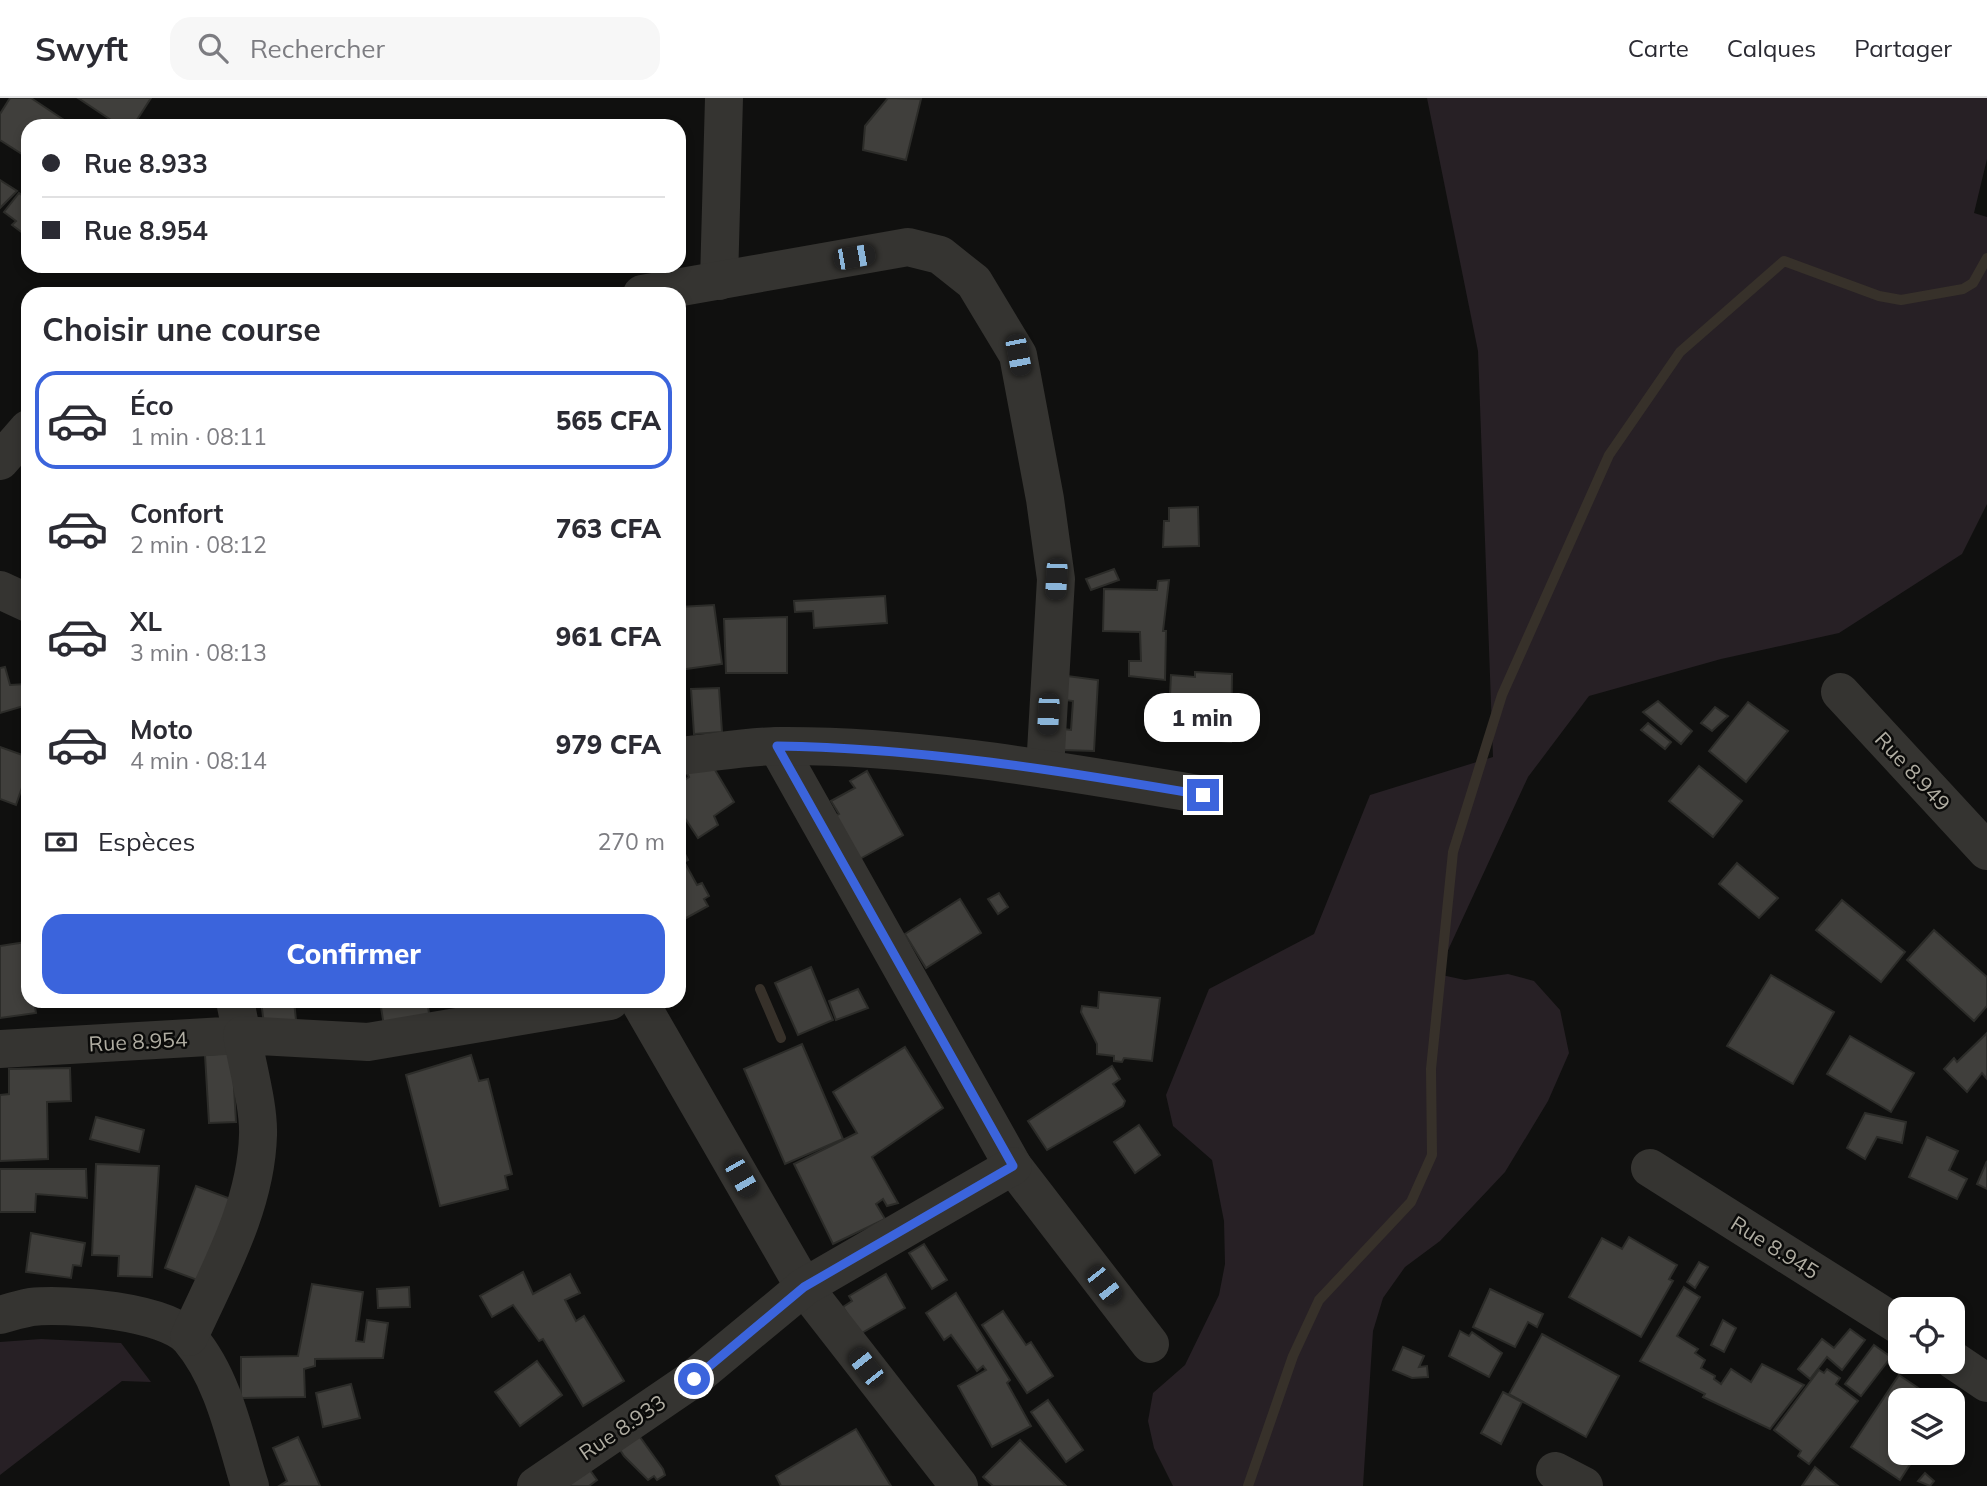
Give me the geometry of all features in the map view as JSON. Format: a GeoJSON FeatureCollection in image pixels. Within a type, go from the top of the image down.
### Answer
{"type":"FeatureCollection","features":[{"type":"Feature","properties":{"kind":"street"},"geometry":{"type":"LineString","coordinates":[[719,281],[724,98]]}},
{"type":"Feature","properties":{"kind":"street"},"geometry":{"type":"LineString","coordinates":[[683,287],[908,247],[940,255],[974,282],[1018,355],[1045,499],[1056,579],[1045,769]]}},
{"type":"Feature","properties":{"kind":"street"},"geometry":{"type":"LineString","coordinates":[[0,461],[21,437]]}},
{"type":"Feature","properties":{"kind":"street"},"geometry":{"type":"LineString","coordinates":[[0,590],[21,600]]}},
{"type":"Feature","properties":{"kind":"street","name":"Rue 8.949"},"geometry":{"type":"LineString","coordinates":[[1840,692],[1987,851]]}},
{"type":"Feature","properties":{"kind":"street"},"geometry":{"type":"LineString","coordinates":[[777,746],[1013,1166],[1150,1344]]}},
{"type":"Feature","properties":{"kind":"street"},"geometry":{"type":"LineString","coordinates":[[686,755],[777,746],[845,747],[1045,769],[1203,795]]}},
{"type":"Feature","properties":{"kind":"street","name":"Rue 8.954"},"geometry":{"type":"LineString","coordinates":[[0,1049],[239,1018],[368,1042],[569,1008]]}},
{"type":"Feature","properties":{"kind":"street"},"geometry":{"type":"LineString","coordinates":[[643,1008],[804,1287],[959,1486]]}},
{"type":"Feature","properties":{"kind":"street"},"geometry":{"type":"LineString","coordinates":[[189,1337],[233,1239],[251,1188],[258,1133],[239,1018]]}},
{"type":"Feature","properties":{"kind":"street","name":"Rue 8.933"},"geometry":{"type":"LineString","coordinates":[[536,1486],[694,1379],[804,1287],[1013,1166]]}},
{"type":"Feature","properties":{"kind":"street","name":"Rue 8.945"},"geometry":{"type":"LineString","coordinates":[[1650,1168],[1888,1318]]}},
{"type":"Feature","properties":{"kind":"street"},"geometry":{"type":"LineString","coordinates":[[0,1315],[32,1307],[109,1310],[157,1320],[189,1337],[218,1386],[250,1486]]}},
{"type":"Feature","properties":{"kind":"street"},"geometry":{"type":"LineString","coordinates":[[1965,1368],[1987,1382]]}},
{"type":"Feature","properties":{"kind":"shaded area"},"geometry":{"type":"Polygon","coordinates":[[[1427,98],[1987,98],[1987,159],[1974,213],[1987,217],[1987,504],[1962,554],[1839,633],[1721,659],[1589,696],[1528,777],[1437,974],[1465,980],[1508,974],[1534,981],[1560,1010],[1569,1053],[1548,1101],[1505,1172],[1440,1241],[1405,1267],[1383,1298],[1373,1331],[1363,1486],[1173,1486],[1154,1448],[1148,1421],[1153,1393],[1185,1365],[1219,1295],[1225,1264],[1224,1221],[1212,1160],[1173,1126],[1166,1095],[1209,989],[1314,934],[1370,795],[1493,757],[1478,351],[1427,98]]]}},
{"type":"Feature","properties":{"kind":"shaded area"},"geometry":{"type":"Polygon","coordinates":[[[41,1339],[121,1343],[151,1382],[122,1381],[0,1475],[0,1342],[41,1339]]]}},
{"type":"Feature","properties":{"kind":"building"},"geometry":{"type":"Polygon","coordinates":[[[10,98],[31,98],[62,119],[21,119],[21,154],[0,140],[0,114],[10,98]]]}},
{"type":"Feature","properties":{"kind":"building"},"geometry":{"type":"Polygon","coordinates":[[[78,98],[151,98],[138,119],[110,119],[78,98]]]}},
{"type":"Feature","properties":{"kind":"building"},"geometry":{"type":"Polygon","coordinates":[[[888,98],[921,99],[906,160],[863,150],[865,126],[888,98]]]}},
{"type":"Feature","properties":{"kind":"building"},"geometry":{"type":"Polygon","coordinates":[[[0,180],[17,191],[0,208],[0,180]]]}},
{"type":"Feature","properties":{"kind":"building"},"geometry":{"type":"Polygon","coordinates":[[[19,193],[21,195],[21,232],[12,225],[16,221],[4,212],[19,193]]]}},
{"type":"Feature","properties":{"kind":"building"},"geometry":{"type":"Polygon","coordinates":[[[1198,507],[1199,546],[1163,547],[1164,521],[1169,521],[1169,508],[1198,507]]]}},
{"type":"Feature","properties":{"kind":"building"},"geometry":{"type":"Polygon","coordinates":[[[1114,569],[1119,580],[1091,590],[1086,579],[1114,569]]]}},
{"type":"Feature","properties":{"kind":"building"},"geometry":{"type":"Polygon","coordinates":[[[1169,580],[1163,631],[1166,631],[1165,680],[1129,676],[1129,661],[1141,661],[1140,632],[1103,631],[1104,589],[1157,590],[1158,581],[1169,580]]]}},
{"type":"Feature","properties":{"kind":"building"},"geometry":{"type":"Polygon","coordinates":[[[885,596],[887,623],[814,628],[813,611],[795,612],[794,601],[885,596]]]}},
{"type":"Feature","properties":{"kind":"building"},"geometry":{"type":"Polygon","coordinates":[[[714,605],[722,664],[686,669],[686,607],[714,605]]]}},
{"type":"Feature","properties":{"kind":"building"},"geometry":{"type":"Polygon","coordinates":[[[787,617],[787,673],[726,673],[724,619],[787,617]]]}},
{"type":"Feature","properties":{"kind":"building"},"geometry":{"type":"Polygon","coordinates":[[[5,667],[10,685],[21,684],[21,707],[0,713],[0,668],[5,667]]]}},
{"type":"Feature","properties":{"kind":"building"},"geometry":{"type":"Polygon","coordinates":[[[1195,672],[1232,674],[1231,742],[1168,737],[1171,675],[1195,677],[1195,672]]]}},
{"type":"Feature","properties":{"kind":"building"},"geometry":{"type":"Polygon","coordinates":[[[1067,676],[1098,680],[1094,751],[1062,750],[1063,729],[1071,730],[1073,701],[1065,700],[1067,676]]]}},
{"type":"Feature","properties":{"kind":"building"},"geometry":{"type":"Polygon","coordinates":[[[719,688],[722,732],[694,734],[691,689],[719,688]]]}},
{"type":"Feature","properties":{"kind":"building"},"geometry":{"type":"Polygon","coordinates":[[[1658,701],[1692,731],[1681,744],[1643,712],[1658,701]]]}},
{"type":"Feature","properties":{"kind":"building"},"geometry":{"type":"Polygon","coordinates":[[[1748,702],[1788,731],[1746,782],[1709,751],[1748,702]]]}},
{"type":"Feature","properties":{"kind":"building"},"geometry":{"type":"Polygon","coordinates":[[[1715,707],[1728,716],[1712,731],[1701,723],[1715,707]]]}},
{"type":"Feature","properties":{"kind":"building"},"geometry":{"type":"Polygon","coordinates":[[[1648,723],[1671,742],[1665,749],[1641,730],[1648,723]]]}},
{"type":"Feature","properties":{"kind":"building"},"geometry":{"type":"Polygon","coordinates":[[[0,747],[21,754],[21,790],[16,805],[0,799],[0,747]]]}},
{"type":"Feature","properties":{"kind":"building"},"geometry":{"type":"Polygon","coordinates":[[[712,765],[734,802],[714,816],[718,825],[698,838],[686,820],[686,779],[689,777],[686,769],[712,765]]]}},
{"type":"Feature","properties":{"kind":"building"},"geometry":{"type":"Polygon","coordinates":[[[1699,766],[1742,801],[1713,837],[1669,801],[1699,766]]]}},
{"type":"Feature","properties":{"kind":"building"},"geometry":{"type":"Polygon","coordinates":[[[867,771],[903,835],[858,860],[834,817],[839,814],[831,801],[855,788],[850,781],[867,771]]]}},
{"type":"Feature","properties":{"kind":"building"},"geometry":{"type":"Polygon","coordinates":[[[1737,863],[1778,898],[1759,918],[1719,884],[1737,863]]]}},
{"type":"Feature","properties":{"kind":"building"},"geometry":{"type":"Polygon","coordinates":[[[686,865],[697,885],[702,883],[709,896],[704,899],[708,906],[686,918],[686,865]]]}},
{"type":"Feature","properties":{"kind":"building"},"geometry":{"type":"Polygon","coordinates":[[[999,893],[1008,907],[998,914],[988,899],[999,893]]]}},
{"type":"Feature","properties":{"kind":"building"},"geometry":{"type":"Polygon","coordinates":[[[960,899],[981,933],[926,968],[905,934],[960,899]]]}},
{"type":"Feature","properties":{"kind":"building"},"geometry":{"type":"Polygon","coordinates":[[[1842,900],[1905,952],[1881,982],[1816,930],[1842,900]]]}},
{"type":"Feature","properties":{"kind":"building"},"geometry":{"type":"Polygon","coordinates":[[[1934,930],[1987,977],[1987,1006],[1974,1021],[1907,960],[1934,930]]]}},
{"type":"Feature","properties":{"kind":"building"},"geometry":{"type":"Polygon","coordinates":[[[21,943],[21,1008],[35,1008],[36,1013],[0,1018],[0,946],[21,943]]]}},
{"type":"Feature","properties":{"kind":"building"},"geometry":{"type":"Polygon","coordinates":[[[811,967],[833,1020],[798,1035],[775,983],[811,967]]]}},
{"type":"Feature","properties":{"kind":"building"},"geometry":{"type":"Polygon","coordinates":[[[1771,975],[1834,1012],[1793,1084],[1727,1046],[1771,975]]]}},
{"type":"Feature","properties":{"kind":"building"},"geometry":{"type":"Polygon","coordinates":[[[858,989],[868,1008],[836,1020],[829,1001],[858,989]]]}},
{"type":"Feature","properties":{"kind":"building"},"geometry":{"type":"Polygon","coordinates":[[[1099,992],[1160,998],[1152,1061],[1124,1058],[1122,1062],[1114,1061],[1114,1056],[1097,1054],[1097,1044],[1081,1012],[1082,1006],[1098,1008],[1099,992]]]}},
{"type":"Feature","properties":{"kind":"building"},"geometry":{"type":"Polygon","coordinates":[[[262,1008],[295,1008],[296,1020],[264,1024],[262,1008]]]}},
{"type":"Feature","properties":{"kind":"building"},"geometry":{"type":"Polygon","coordinates":[[[381,1008],[428,1008],[430,1019],[384,1026],[381,1008]]]}},
{"type":"Feature","properties":{"kind":"building"},"geometry":{"type":"Polygon","coordinates":[[[1987,1033],[1987,1079],[1982,1073],[1967,1092],[1944,1069],[1954,1058],[1957,1062],[1987,1033]]]}},
{"type":"Feature","properties":{"kind":"building"},"geometry":{"type":"Polygon","coordinates":[[[1850,1036],[1914,1073],[1891,1112],[1827,1074],[1850,1036]]]}},
{"type":"Feature","properties":{"kind":"building"},"geometry":{"type":"Polygon","coordinates":[[[802,1044],[843,1139],[785,1164],[744,1069],[802,1044]]]}},
{"type":"Feature","properties":{"kind":"building"},"geometry":{"type":"Polygon","coordinates":[[[905,1047],[943,1108],[872,1157],[898,1203],[887,1206],[883,1199],[876,1204],[885,1219],[833,1244],[794,1164],[857,1133],[833,1092],[905,1047]]]}},
{"type":"Feature","properties":{"kind":"building"},"geometry":{"type":"Polygon","coordinates":[[[232,1053],[236,1122],[209,1123],[205,1055],[232,1053]]]}},
{"type":"Feature","properties":{"kind":"building"},"geometry":{"type":"Polygon","coordinates":[[[471,1055],[479,1081],[488,1079],[512,1174],[505,1176],[508,1189],[440,1206],[406,1075],[471,1055]]]}},
{"type":"Feature","properties":{"kind":"building"},"geometry":{"type":"Polygon","coordinates":[[[1112,1066],[1120,1079],[1113,1084],[1125,1101],[1123,1106],[1047,1150],[1028,1121],[1112,1066]]]}},
{"type":"Feature","properties":{"kind":"building"},"geometry":{"type":"Polygon","coordinates":[[[70,1068],[71,1101],[47,1102],[48,1159],[0,1161],[0,1095],[9,1094],[9,1069],[70,1068]]]}},
{"type":"Feature","properties":{"kind":"building"},"geometry":{"type":"Polygon","coordinates":[[[1865,1113],[1906,1122],[1902,1143],[1877,1137],[1865,1159],[1847,1148],[1865,1113]]]}},
{"type":"Feature","properties":{"kind":"building"},"geometry":{"type":"Polygon","coordinates":[[[96,1117],[144,1130],[139,1152],[90,1139],[96,1117]]]}},
{"type":"Feature","properties":{"kind":"building"},"geometry":{"type":"Polygon","coordinates":[[[1139,1125],[1160,1155],[1135,1173],[1114,1142],[1139,1125]]]}},
{"type":"Feature","properties":{"kind":"building"},"geometry":{"type":"Polygon","coordinates":[[[1927,1137],[1958,1151],[1949,1170],[1967,1179],[1957,1199],[1909,1177],[1927,1137]]]}},
{"type":"Feature","properties":{"kind":"building"},"geometry":{"type":"Polygon","coordinates":[[[1987,1161],[1987,1189],[1977,1184],[1987,1161]]]}},
{"type":"Feature","properties":{"kind":"building"},"geometry":{"type":"Polygon","coordinates":[[[96,1164],[159,1166],[152,1277],[118,1276],[119,1256],[92,1255],[96,1164]]]}},
{"type":"Feature","properties":{"kind":"building"},"geometry":{"type":"Polygon","coordinates":[[[0,1169],[86,1169],[87,1198],[36,1194],[35,1212],[0,1212],[0,1169]]]}},
{"type":"Feature","properties":{"kind":"building"},"geometry":{"type":"Polygon","coordinates":[[[196,1186],[231,1199],[200,1281],[165,1268],[196,1186]]]}},
{"type":"Feature","properties":{"kind":"building"},"geometry":{"type":"Polygon","coordinates":[[[31,1233],[85,1243],[81,1266],[73,1265],[71,1278],[26,1272],[31,1233]]]}},
{"type":"Feature","properties":{"kind":"building"},"geometry":{"type":"Polygon","coordinates":[[[1629,1237],[1677,1265],[1669,1279],[1673,1281],[1641,1337],[1569,1297],[1602,1238],[1622,1249],[1629,1237]]]}},
{"type":"Feature","properties":{"kind":"building"},"geometry":{"type":"Polygon","coordinates":[[[924,1244],[947,1280],[932,1289],[909,1253],[924,1244]]]}},
{"type":"Feature","properties":{"kind":"building"},"geometry":{"type":"Polygon","coordinates":[[[1699,1262],[1708,1267],[1695,1288],[1687,1282],[1699,1262]]]}},
{"type":"Feature","properties":{"kind":"building"},"geometry":{"type":"Polygon","coordinates":[[[523,1272],[533,1294],[570,1274],[580,1293],[565,1300],[576,1321],[584,1316],[624,1381],[583,1406],[543,1339],[539,1341],[513,1305],[492,1317],[480,1296],[523,1272]]]}},
{"type":"Feature","properties":{"kind":"building"},"geometry":{"type":"Polygon","coordinates":[[[886,1274],[905,1308],[860,1334],[843,1307],[852,1301],[849,1296],[886,1274]]]}},
{"type":"Feature","properties":{"kind":"building"},"geometry":{"type":"Polygon","coordinates":[[[312,1284],[363,1292],[356,1341],[364,1342],[367,1320],[388,1323],[383,1358],[315,1359],[315,1366],[304,1369],[305,1397],[241,1398],[241,1357],[298,1356],[312,1284]]]}},
{"type":"Feature","properties":{"kind":"building"},"geometry":{"type":"Polygon","coordinates":[[[409,1287],[410,1307],[378,1308],[377,1289],[409,1287]]]}},
{"type":"Feature","properties":{"kind":"building"},"geometry":{"type":"Polygon","coordinates":[[[1684,1287],[1700,1297],[1677,1336],[1698,1349],[1695,1353],[1705,1360],[1701,1368],[1715,1376],[1714,1379],[1721,1384],[1731,1369],[1751,1382],[1762,1364],[1804,1385],[1770,1429],[1703,1397],[1705,1394],[1640,1361],[1684,1287]]]}},
{"type":"Feature","properties":{"kind":"building"},"geometry":{"type":"Polygon","coordinates":[[[1490,1289],[1543,1314],[1537,1327],[1528,1322],[1515,1347],[1473,1327],[1490,1289]]]}},
{"type":"Feature","properties":{"kind":"building"},"geometry":{"type":"Polygon","coordinates":[[[956,1293],[1010,1380],[1007,1383],[1031,1426],[992,1447],[958,1386],[986,1370],[983,1366],[977,1371],[951,1335],[944,1340],[926,1313],[956,1293]]]}},
{"type":"Feature","properties":{"kind":"building"},"geometry":{"type":"Polygon","coordinates":[[[1003,1311],[1026,1345],[1031,1342],[1053,1376],[1027,1393],[982,1325],[1003,1311]]]}},
{"type":"Feature","properties":{"kind":"building"},"geometry":{"type":"Polygon","coordinates":[[[1723,1320],[1736,1328],[1724,1352],[1711,1345],[1723,1320]]]}},
{"type":"Feature","properties":{"kind":"building"},"geometry":{"type":"Polygon","coordinates":[[[1850,1329],[1865,1340],[1842,1370],[1827,1357],[1810,1379],[1798,1369],[1822,1339],[1834,1348],[1850,1329]]]}},
{"type":"Feature","properties":{"kind":"building"},"geometry":{"type":"Polygon","coordinates":[[[1460,1331],[1469,1336],[1472,1332],[1502,1353],[1489,1377],[1449,1356],[1460,1331]]]}},
{"type":"Feature","properties":{"kind":"building"},"geometry":{"type":"Polygon","coordinates":[[[1542,1334],[1619,1376],[1586,1437],[1509,1394],[1542,1334]]]}},
{"type":"Feature","properties":{"kind":"building"},"geometry":{"type":"Polygon","coordinates":[[[1874,1345],[1888,1355],[1888,1361],[1861,1396],[1845,1384],[1874,1345]]]}},
{"type":"Feature","properties":{"kind":"building"},"geometry":{"type":"Polygon","coordinates":[[[1403,1347],[1424,1356],[1419,1367],[1427,1366],[1428,1377],[1412,1378],[1393,1370],[1403,1347]]]}},
{"type":"Feature","properties":{"kind":"building"},"geometry":{"type":"Polygon","coordinates":[[[537,1361],[562,1395],[520,1426],[495,1392],[537,1361]]]}},
{"type":"Feature","properties":{"kind":"building"},"geometry":{"type":"Polygon","coordinates":[[[1827,1369],[1840,1378],[1836,1384],[1858,1401],[1809,1464],[1798,1456],[1801,1451],[1774,1430],[1819,1370],[1824,1373],[1827,1369]]]}},
{"type":"Feature","properties":{"kind":"building"},"geometry":{"type":"Polygon","coordinates":[[[1899,1375],[1918,1388],[1890,1388],[1899,1375]]]}},
{"type":"Feature","properties":{"kind":"building"},"geometry":{"type":"Polygon","coordinates":[[[351,1384],[360,1418],[323,1427],[316,1393],[351,1384]]]}},
{"type":"Feature","properties":{"kind":"building"},"geometry":{"type":"Polygon","coordinates":[[[1503,1392],[1522,1402],[1501,1444],[1481,1433],[1503,1392]]]}},
{"type":"Feature","properties":{"kind":"building"},"geometry":{"type":"Polygon","coordinates":[[[1888,1392],[1888,1465],[1910,1465],[1900,1480],[1851,1447],[1888,1392]]]}},
{"type":"Feature","properties":{"kind":"building"},"geometry":{"type":"Polygon","coordinates":[[[1048,1400],[1083,1450],[1066,1462],[1031,1412],[1048,1400]]]}},
{"type":"Feature","properties":{"kind":"building"},"geometry":{"type":"Polygon","coordinates":[[[632,1426],[663,1469],[665,1475],[657,1480],[654,1476],[648,1480],[624,1456],[613,1439],[632,1426]]]}},
{"type":"Feature","properties":{"kind":"building"},"geometry":{"type":"Polygon","coordinates":[[[856,1429],[891,1486],[781,1486],[776,1476],[856,1429]]]}},
{"type":"Feature","properties":{"kind":"building"},"geometry":{"type":"Polygon","coordinates":[[[298,1437],[320,1486],[279,1486],[287,1481],[273,1448],[298,1437]]]}},
{"type":"Feature","properties":{"kind":"building"},"geometry":{"type":"Polygon","coordinates":[[[1020,1440],[1066,1486],[993,1486],[983,1477],[1020,1440]]]}},
{"type":"Feature","properties":{"kind":"building"},"geometry":{"type":"Polygon","coordinates":[[[582,1459],[597,1480],[589,1486],[563,1486],[582,1459]]]}},
{"type":"Feature","properties":{"kind":"building"},"geometry":{"type":"Polygon","coordinates":[[[1815,1467],[1838,1486],[1802,1486],[1815,1467]]]}},
{"type":"Feature","properties":{"kind":"building"},"geometry":{"type":"Polygon","coordinates":[[[1925,1473],[1934,1481],[1930,1486],[1918,1481],[1925,1473]]]}},
{"type":"Feature","properties":{"kind":"waterway"},"geometry":{"type":"LineString","coordinates":[[1248,1486],[1293,1356],[1319,1300],[1411,1202],[1432,1155],[1431,1069],[1453,852],[1502,695],[1609,455],[1680,352],[1784,261],[1879,296],[1901,300],[1963,289],[1973,283],[1987,258]]}},
{"type":"Feature","properties":{"kind":"waterway"},"geometry":{"type":"LineString","coordinates":[[760,989],[781,1038]]}},
{"type":"Feature","properties":{"kind":"route"},"geometry":{"type":"LineString","coordinates":[[694,1379],[804,1287],[1013,1166],[777,746],[845,747],[1045,769],[1203,795]]}}]}
